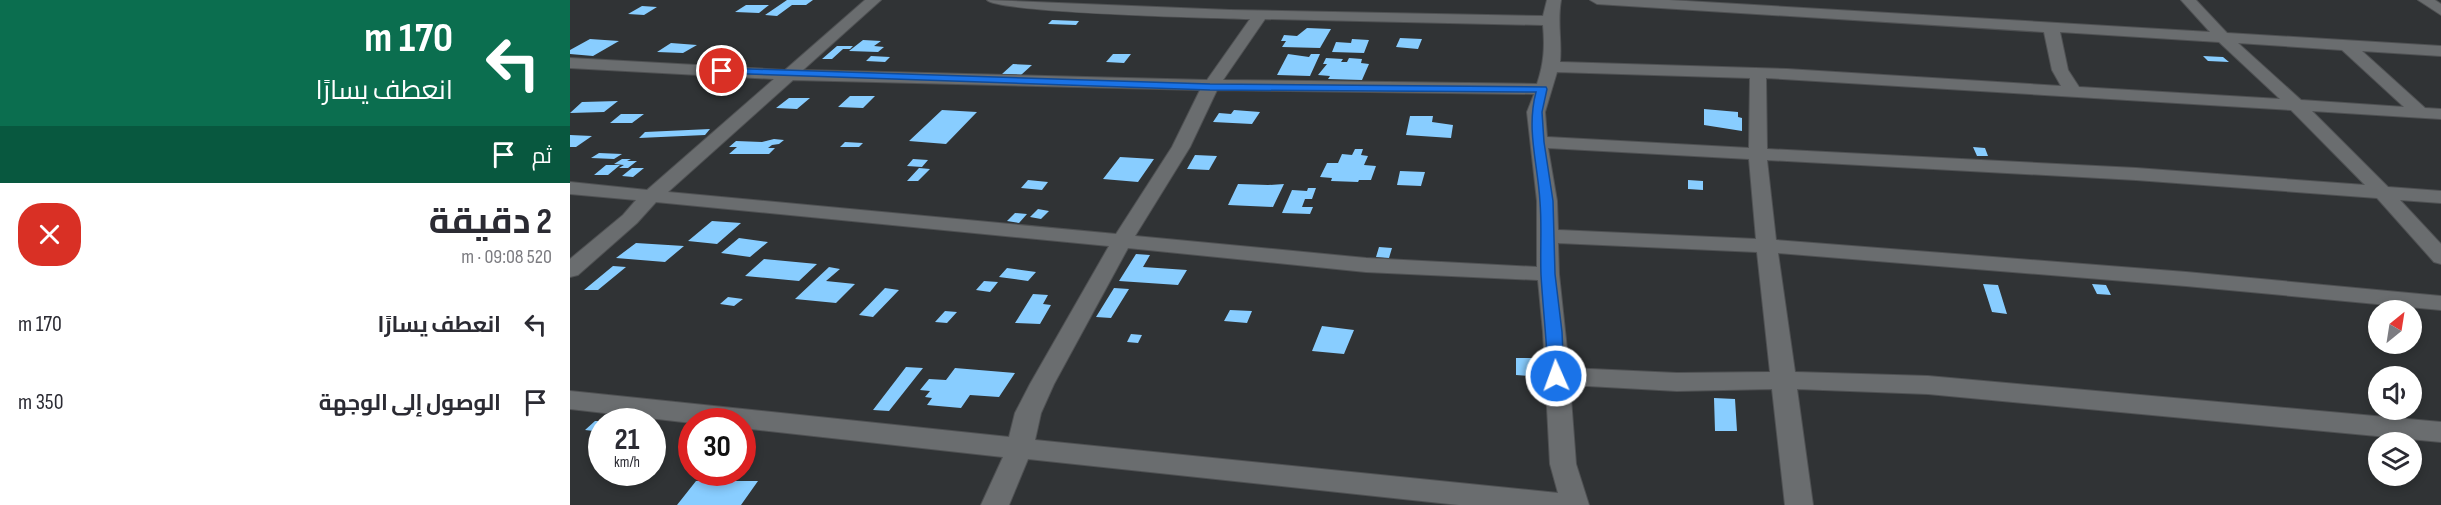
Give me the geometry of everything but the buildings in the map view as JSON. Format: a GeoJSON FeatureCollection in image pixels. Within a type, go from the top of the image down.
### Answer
{"type":"FeatureCollection","features":[{"type":"Feature","properties":{"kind":"street"},"geometry":{"type":"LineString","coordinates":[[570,270],[874,0]]}},
{"type":"Feature","properties":{"kind":"street"},"geometry":{"type":"LineString","coordinates":[[994,0],[1061,6],[1349,16],[1552,10],[1551,67],[1536,112],[1545,192],[1548,274],[1555,332],[1563,464],[1575,505]]}},
{"type":"Feature","properties":{"kind":"street"},"geometry":{"type":"LineString","coordinates":[[1349,16],[1356,0]]}},
{"type":"Feature","properties":{"kind":"street"},"geometry":{"type":"LineString","coordinates":[[1597,0],[2441,51]]}},
{"type":"Feature","properties":{"kind":"street"},"geometry":{"type":"LineString","coordinates":[[2188,0],[2223,38],[2297,106],[2383,193],[2441,257]]}},
{"type":"Feature","properties":{"kind":"street"},"geometry":{"type":"LineString","coordinates":[[2425,0],[2441,11]]}},
{"type":"Feature","properties":{"kind":"street"},"geometry":{"type":"LineString","coordinates":[[995,505],[1020,447],[1028,413],[1042,384],[1121,243],[1180,147],[1210,87],[1261,14]]}},
{"type":"Feature","properties":{"kind":"street"},"geometry":{"type":"LineString","coordinates":[[2051,28],[2060,70],[2073,91]]}},
{"type":"Feature","properties":{"kind":"street"},"geometry":{"type":"LineString","coordinates":[[2346,45],[2421,113]]}},
{"type":"Feature","properties":{"kind":"street"},"geometry":{"type":"LineString","coordinates":[[570,63],[792,75],[1210,87],[1542,89]]}},
{"type":"Feature","properties":{"kind":"street"},"geometry":{"type":"LineString","coordinates":[[1551,67],[1758,73],[2441,114]]}},
{"type":"Feature","properties":{"kind":"street"},"geometry":{"type":"LineString","coordinates":[[1758,73],[1757,153],[1760,210],[1767,246],[1783,380],[1796,462],[1799,505]]}},
{"type":"Feature","properties":{"kind":"street"},"geometry":{"type":"LineString","coordinates":[[1538,142],[2136,174],[2441,197]]}},
{"type":"Feature","properties":{"kind":"street"},"geometry":{"type":"LineString","coordinates":[[570,188],[1366,265],[1548,274]]}},
{"type":"Feature","properties":{"kind":"street"},"geometry":{"type":"LineString","coordinates":[[1548,236],[1767,246],[2162,277],[2441,303]]}},
{"type":"Feature","properties":{"kind":"street"},"geometry":{"type":"LineString","coordinates":[[1556,376],[1677,382],[1783,380],[1940,386],[2441,432]]}},
{"type":"Feature","properties":{"kind":"street"},"geometry":{"type":"LineString","coordinates":[[570,400],[921,439],[1020,447],[1564,505]]}},
{"type":"Feature","properties":{"kind":"route"},"geometry":{"type":"LineString","coordinates":[[722,71],[1210,87],[1542,89],[1536,112],[1546,201],[1548,274],[1555,332],[1556,376]]}}]}
